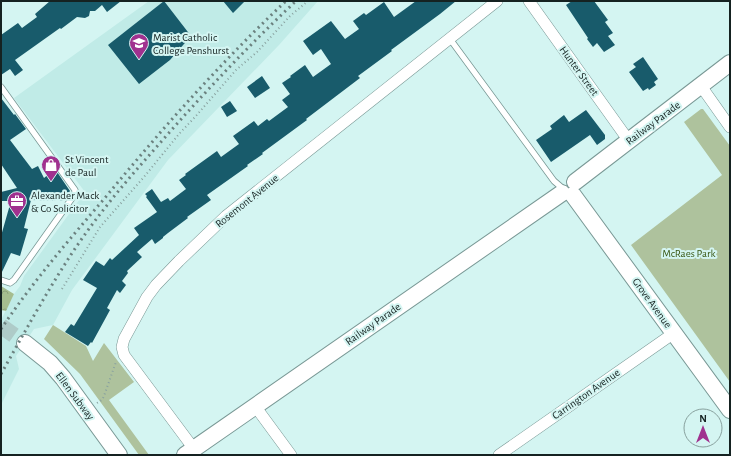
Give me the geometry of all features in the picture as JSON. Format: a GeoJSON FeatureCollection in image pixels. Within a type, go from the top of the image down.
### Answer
{"type":"FeatureCollection","features":[{"type":"Feature","properties":{"kind":"street","name":"Rosemont Avenue"},"geometry":{"type":"LineString","coordinates":[[190,452],[123,352],[122,343],[147,297],[156,285],[179,261],[226,216],[497,1]]}},
{"type":"Feature","properties":{"kind":"street","name":"Hunter Street"},"geometry":{"type":"LineString","coordinates":[[529,1],[629,141]]}},
{"type":"Feature","properties":{"kind":"street","name":"Railway Parade"},"geometry":{"type":"LineString","coordinates":[[190,452],[568,189],[730,64]]}},
{"type":"Feature","properties":{"kind":"street"},"geometry":{"type":"LineString","coordinates":[[701,86],[730,127]]}},
{"type":"Feature","properties":{"kind":"street","name":"Grove Avenue"},"geometry":{"type":"LineString","coordinates":[[568,189],[730,410]]}},
{"type":"Feature","properties":{"kind":"street","name":"Carrington Avenue"},"geometry":{"type":"LineString","coordinates":[[499,455],[674,333]]}},
{"type":"Feature","properties":{"kind":"street","name":"Ellen Subway"},"geometry":{"type":"LineString","coordinates":[[25,343],[50,363],[63,378],[119,455]]}},
{"type":"Feature","properties":{"kind":"street"},"geometry":{"type":"LineString","coordinates":[[255,406],[291,455]]}},
{"type":"Feature","properties":{"kind":"lane"},"geometry":{"type":"LineString","coordinates":[[450,39],[554,181],[568,189]]}},
{"type":"Feature","properties":{"kind":"lane"},"geometry":{"type":"LineString","coordinates":[[1,87],[75,190],[75,194],[14,280],[10,283],[1,280]]}},
{"type":"Feature","properties":{"kind":"path"},"geometry":{"type":"LineString","coordinates":[[62,289],[100,227],[144,177],[171,143],[236,70],[257,52],[290,16],[308,1]]}},
{"type":"Feature","properties":{"kind":"path"},"geometry":{"type":"LineString","coordinates":[[102,400],[116,362]]}},
{"type":"Feature","properties":{"kind":"shaded area"},"geometry":{"type":"Polygon","coordinates":[[[149,1],[318,1],[279,45],[168,160],[72,290],[53,325],[34,329],[16,356],[19,369],[1,405],[1,320],[24,276],[85,192],[14,98],[149,1]]]}},
{"type":"Feature","properties":{"kind":"green space","name":"McRaes Park"},"geometry":{"type":"Polygon","coordinates":[[[703,109],[730,146],[730,382],[631,245],[722,175],[684,122],[703,109]]]}},
{"type":"Feature","properties":{"kind":"green space"},"geometry":{"type":"Polygon","coordinates":[[[1,286],[14,294],[6,311],[1,310],[1,286]]]}},
{"type":"Feature","properties":{"kind":"green space"},"geometry":{"type":"Polygon","coordinates":[[[53,325],[86,346],[93,361],[104,343],[134,382],[109,400],[149,455],[139,455],[80,374],[44,339],[53,325]]]}},
{"type":"Feature","properties":{"kind":"building"},"geometry":{"type":"Polygon","coordinates":[[[50,1],[121,1],[107,12],[102,5],[95,11],[90,11],[89,16],[85,18],[77,17],[15,60],[23,70],[15,76],[10,69],[1,75],[1,35],[18,23],[22,28],[37,17],[35,14],[50,1]]]}},
{"type":"Feature","properties":{"kind":"building"},"geometry":{"type":"Polygon","coordinates":[[[164,1],[191,36],[170,60],[139,84],[108,45],[164,1]]]}},
{"type":"Feature","properties":{"kind":"building"},"geometry":{"type":"Polygon","coordinates":[[[223,1],[245,1],[233,13],[223,1]]]}},
{"type":"Feature","properties":{"kind":"building"},"geometry":{"type":"Polygon","coordinates":[[[416,1],[456,1],[358,76],[360,78],[262,153],[263,154],[247,165],[248,166],[207,195],[211,200],[187,217],[188,218],[163,238],[155,244],[152,239],[137,252],[142,257],[127,271],[128,273],[122,281],[126,285],[120,293],[117,290],[107,308],[110,310],[92,343],[91,342],[88,346],[65,332],[71,324],[74,326],[97,288],[83,280],[96,261],[104,266],[110,258],[112,260],[139,235],[134,228],[157,212],[145,194],[152,189],[161,202],[168,198],[170,201],[186,189],[179,180],[186,175],[185,174],[217,151],[221,157],[239,144],[233,136],[254,121],[258,126],[267,119],[269,121],[288,107],[282,100],[290,94],[282,83],[291,77],[290,76],[305,65],[313,77],[331,64],[321,49],[313,55],[303,41],[331,21],[345,39],[359,29],[353,21],[364,13],[366,15],[384,2],[394,17],[416,1]]]}},
{"type":"Feature","properties":{"kind":"building"},"geometry":{"type":"Polygon","coordinates":[[[572,1],[594,1],[608,20],[605,22],[613,33],[608,36],[615,45],[604,52],[597,43],[593,47],[566,5],[572,1]]]}},
{"type":"Feature","properties":{"kind":"building"},"geometry":{"type":"Polygon","coordinates":[[[643,57],[658,79],[654,82],[656,85],[649,90],[648,88],[643,91],[629,72],[636,67],[633,64],[643,57]]]}},
{"type":"Feature","properties":{"kind":"building"},"geometry":{"type":"Polygon","coordinates":[[[262,76],[270,88],[255,98],[247,87],[262,76]]]}},
{"type":"Feature","properties":{"kind":"building"},"geometry":{"type":"Polygon","coordinates":[[[1,98],[26,129],[10,140],[32,169],[38,166],[44,178],[55,169],[70,191],[63,201],[31,200],[24,228],[28,229],[20,256],[11,253],[1,274],[1,236],[11,201],[1,201],[1,192],[17,188],[1,164],[1,98]]]}},
{"type":"Feature","properties":{"kind":"building"},"geometry":{"type":"Polygon","coordinates":[[[230,101],[237,111],[227,117],[221,107],[230,101]]]}},
{"type":"Feature","properties":{"kind":"building"},"geometry":{"type":"Polygon","coordinates":[[[586,110],[605,135],[605,139],[597,145],[590,135],[551,162],[536,140],[552,129],[550,126],[564,115],[569,122],[586,110]]]}},
{"type":"Feature","properties":{"kind":"tunnel"},"geometry":{"type":"LineString","coordinates":[[1,326],[25,343]]}},
{"type":"Feature","properties":{"kind":"railway"},"geometry":{"type":"LineString","coordinates":[[1,329],[51,262],[147,148],[215,72],[286,1]]}},
{"type":"Feature","properties":{"kind":"railway"},"geometry":{"type":"LineString","coordinates":[[1,374],[40,305],[86,232],[147,157],[209,88],[296,1]]}},
{"type":"Feature","properties":{"kind":"place","name":"Marist Catholic College Penshurst"},"geometry":{"type":"Point","coordinates":[139,60]}},
{"type":"Feature","properties":{"kind":"place","name":"St Vincent de Paul"},"geometry":{"type":"Point","coordinates":[51,182]}},
{"type":"Feature","properties":{"kind":"place","name":"Alexander Mack & Co Solicitor"},"geometry":{"type":"Point","coordinates":[17,218]}}]}
